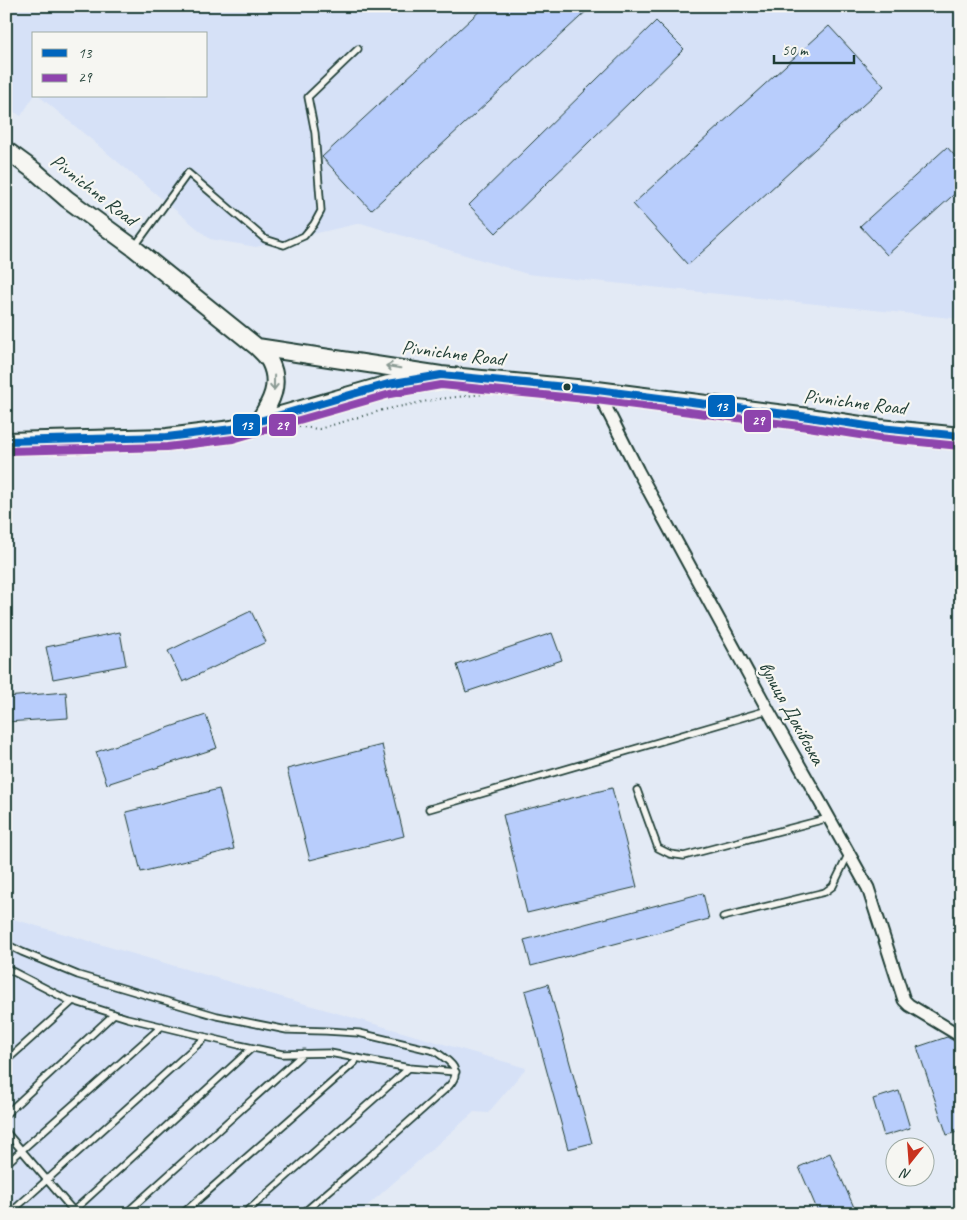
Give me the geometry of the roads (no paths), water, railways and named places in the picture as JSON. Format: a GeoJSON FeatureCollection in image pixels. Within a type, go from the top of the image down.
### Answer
{"type":"FeatureCollection","features":[{"type":"Feature","properties":{"kind":"main road","name":"Pivnichne Road"},"geometry":{"type":"LineString","coordinates":[[6,150],[36,172],[67,199],[134,248],[256,347],[441,375],[597,390],[880,428],[961,436]]}},
{"type":"Feature","properties":{"kind":"main road"},"geometry":{"type":"LineString","coordinates":[[256,347],[269,361],[275,376],[274,392],[270,404],[259,421]]}},
{"type":"Feature","properties":{"kind":"main road"},"geometry":{"type":"LineString","coordinates":[[6,441],[167,437],[232,429],[388,384],[441,375]]}},
{"type":"Feature","properties":{"kind":"street","name":"вулиця Доківська"},"geometry":{"type":"LineString","coordinates":[[597,390],[638,471],[768,710],[868,888],[904,1000],[961,1038]]}},
{"type":"Feature","properties":{"kind":"lane"},"geometry":{"type":"LineString","coordinates":[[134,248],[188,173],[266,239],[284,245],[304,236],[314,224],[321,211],[315,133],[308,97],[358,49]]}},
{"type":"Feature","properties":{"kind":"lane"},"geometry":{"type":"LineString","coordinates":[[429,809],[768,710]]}},
{"type":"Feature","properties":{"kind":"lane"},"geometry":{"type":"LineString","coordinates":[[637,790],[658,848],[670,854],[684,856],[830,818]]}},
{"type":"Feature","properties":{"kind":"lane"},"geometry":{"type":"LineString","coordinates":[[723,917],[825,892],[833,886],[849,853]]}},
{"type":"Feature","properties":{"kind":"lane"},"geometry":{"type":"LineString","coordinates":[[6,944],[78,975],[217,1016],[287,1030],[359,1033],[435,1051],[443,1056],[455,1068],[456,1072],[454,1080],[449,1086],[302,1214]]}},
{"type":"Feature","properties":{"kind":"lane"},"geometry":{"type":"LineString","coordinates":[[6,968],[66,999],[114,1014],[252,1048],[282,1054],[330,1053],[409,1068],[456,1072]]}},
{"type":"Feature","properties":{"kind":"lane"},"geometry":{"type":"LineString","coordinates":[[6,1061],[73,1001]]}},
{"type":"Feature","properties":{"kind":"lane"},"geometry":{"type":"LineString","coordinates":[[6,1114],[114,1014]]}},
{"type":"Feature","properties":{"kind":"lane"},"geometry":{"type":"LineString","coordinates":[[6,1164],[162,1026]]}},
{"type":"Feature","properties":{"kind":"lane"},"geometry":{"type":"LineString","coordinates":[[9,1214],[206,1037]]}},
{"type":"Feature","properties":{"kind":"lane"},"geometry":{"type":"LineString","coordinates":[[6,1132],[73,1213],[252,1048]]}},
{"type":"Feature","properties":{"kind":"lane"},"geometry":{"type":"LineString","coordinates":[[126,1214],[304,1053]]}},
{"type":"Feature","properties":{"kind":"lane"},"geometry":{"type":"LineString","coordinates":[[182,1214],[355,1062]]}},
{"type":"Feature","properties":{"kind":"lane"},"geometry":{"type":"LineString","coordinates":[[244,1214],[409,1068]]}}]}
